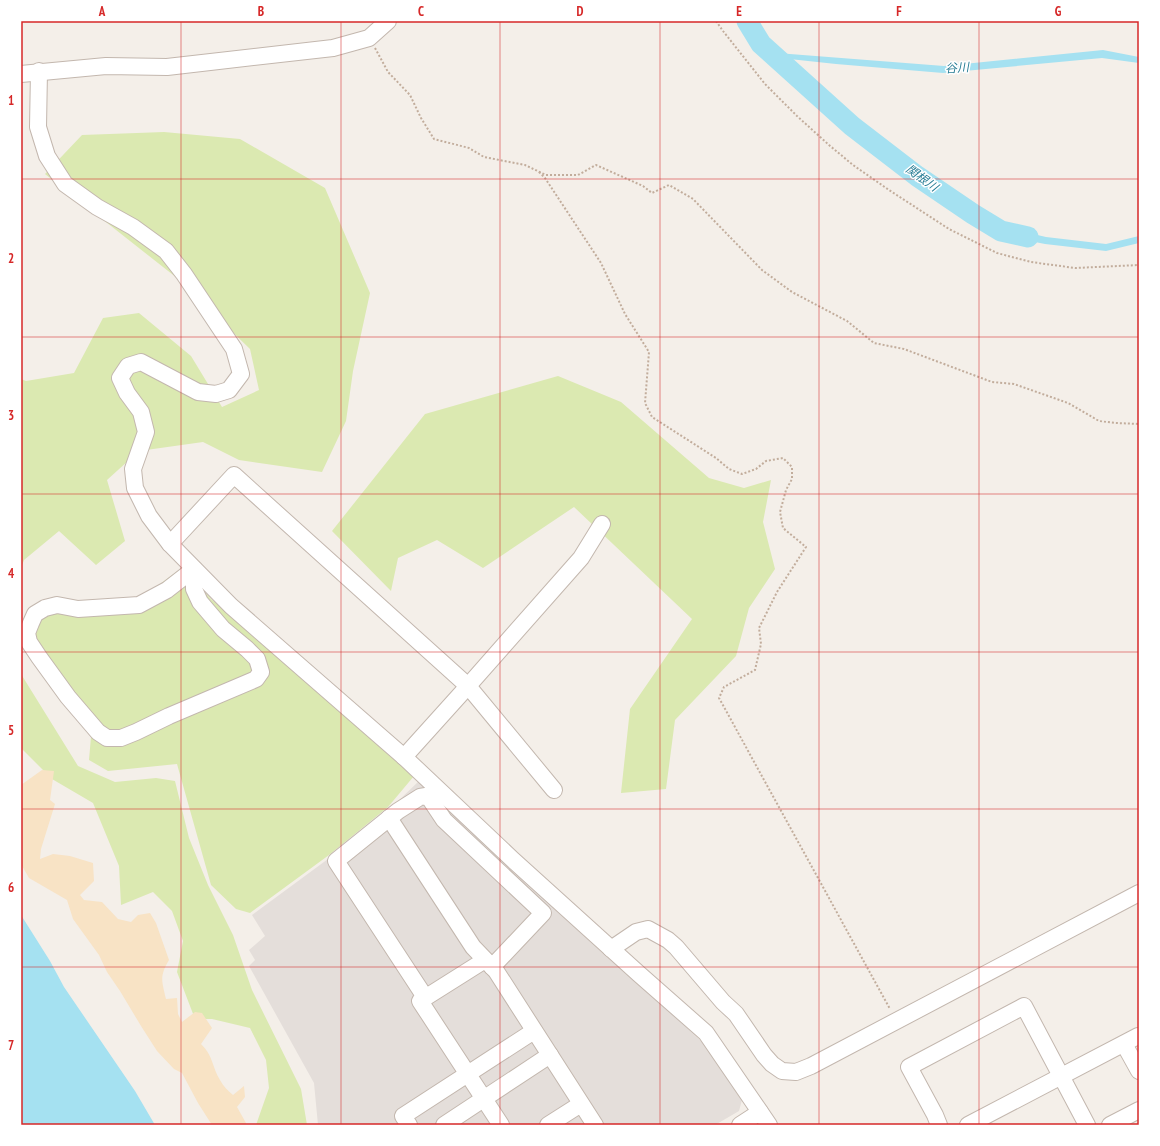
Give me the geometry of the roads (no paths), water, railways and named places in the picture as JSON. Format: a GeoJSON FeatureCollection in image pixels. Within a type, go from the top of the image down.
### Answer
{"type":"FeatureCollection","features":[{"type":"Feature","properties":{"kind":"street"},"geometry":{"type":"LineString","coordinates":[[21,74],[39,71],[106,66],[167,67],[333,48],[376,28]]}},
{"type":"Feature","properties":{"kind":"street"},"geometry":{"type":"LineString","coordinates":[[39,71],[38,126],[47,156],[62,179],[66,184],[97,207],[133,227],[166,251],[184,274],[234,349],[241,374],[229,390],[216,394],[198,392],[141,362],[128,366],[120,378],[140,412],[146,432],[133,469],[135,488],[149,516],[170,544],[231,606],[404,757],[512,859],[706,1033],[765,1119],[740,1125]]}},
{"type":"Feature","properties":{"kind":"street"},"geometry":{"type":"LineString","coordinates":[[170,544],[234,475],[468,686],[554,790]]}},
{"type":"Feature","properties":{"kind":"street"},"geometry":{"type":"LineString","coordinates":[[404,757],[581,558],[602,524]]}},
{"type":"Feature","properties":{"kind":"street"},"geometry":{"type":"LineString","coordinates":[[194,569],[194,589],[200,602],[223,629],[257,659],[261,672],[256,679],[169,716],[136,732],[120,738],[107,738],[98,732],[86,719],[39,657],[29,642],[27,633],[30,623],[35,614],[45,608],[57,605],[78,609],[139,605],[167,590],[194,569]]}},
{"type":"Feature","properties":{"kind":"street"},"geometry":{"type":"LineString","coordinates":[[426,997],[336,861],[398,811],[420,797],[426,796],[430,799],[444,820],[543,913],[489,963],[420,1001],[501,1125]]}},
{"type":"Feature","properties":{"kind":"street"},"geometry":{"type":"LineString","coordinates":[[389,818],[473,947],[496,971],[595,1125]]}},
{"type":"Feature","properties":{"kind":"street"},"geometry":{"type":"LineString","coordinates":[[611,949],[636,932],[648,929],[668,940],[676,947],[723,1002],[736,1014],[764,1055],[772,1064],[782,1071],[796,1072],[811,1066],[1139,893]]}},
{"type":"Feature","properties":{"kind":"street"},"geometry":{"type":"LineString","coordinates":[[939,1125],[909,1066],[1024,1006],[1087,1125]]}},
{"type":"Feature","properties":{"kind":"street"},"geometry":{"type":"LineString","coordinates":[[409,1125],[403,1116],[534,1031]]}},
{"type":"Feature","properties":{"kind":"street"},"geometry":{"type":"LineString","coordinates":[[968,1125],[1138,1036]]}},
{"type":"Feature","properties":{"kind":"street"},"geometry":{"type":"LineString","coordinates":[[1124,1044],[1139,1071]]}},
{"type":"Feature","properties":{"kind":"street"},"geometry":{"type":"LineString","coordinates":[[444,1125],[550,1055]]}},
{"type":"Feature","properties":{"kind":"street"},"geometry":{"type":"LineString","coordinates":[[548,1125],[581,1104]]}},
{"type":"Feature","properties":{"kind":"street"},"geometry":{"type":"LineString","coordinates":[[1110,1125],[1139,1110]]}},
{"type":"Feature","properties":{"kind":"water","name":"谷川"},"geometry":{"type":"Polygon","coordinates":[[[1103,50],[1139,57],[1139,63],[1102,58],[943,73],[836,64],[770,56],[777,53],[944,66],[1103,50]]]}},
{"type":"Feature","properties":{"kind":"water"},"geometry":{"type":"Polygon","coordinates":[[[1003,227],[1046,237],[1106,244],[1139,236],[1139,243],[1106,251],[1045,244],[1000,235],[1003,227]]]}},
{"type":"Feature","properties":{"kind":"water"},"geometry":{"type":"Polygon","coordinates":[[[21,915],[50,961],[64,987],[135,1091],[155,1125],[21,1125],[21,915]]]}},
{"type":"Feature","properties":{"kind":"waterway","name":"関根川"},"geometry":{"type":"LineString","coordinates":[[747,21],[761,44],[852,126],[917,176],[1001,231],[1028,237]]}}]}
